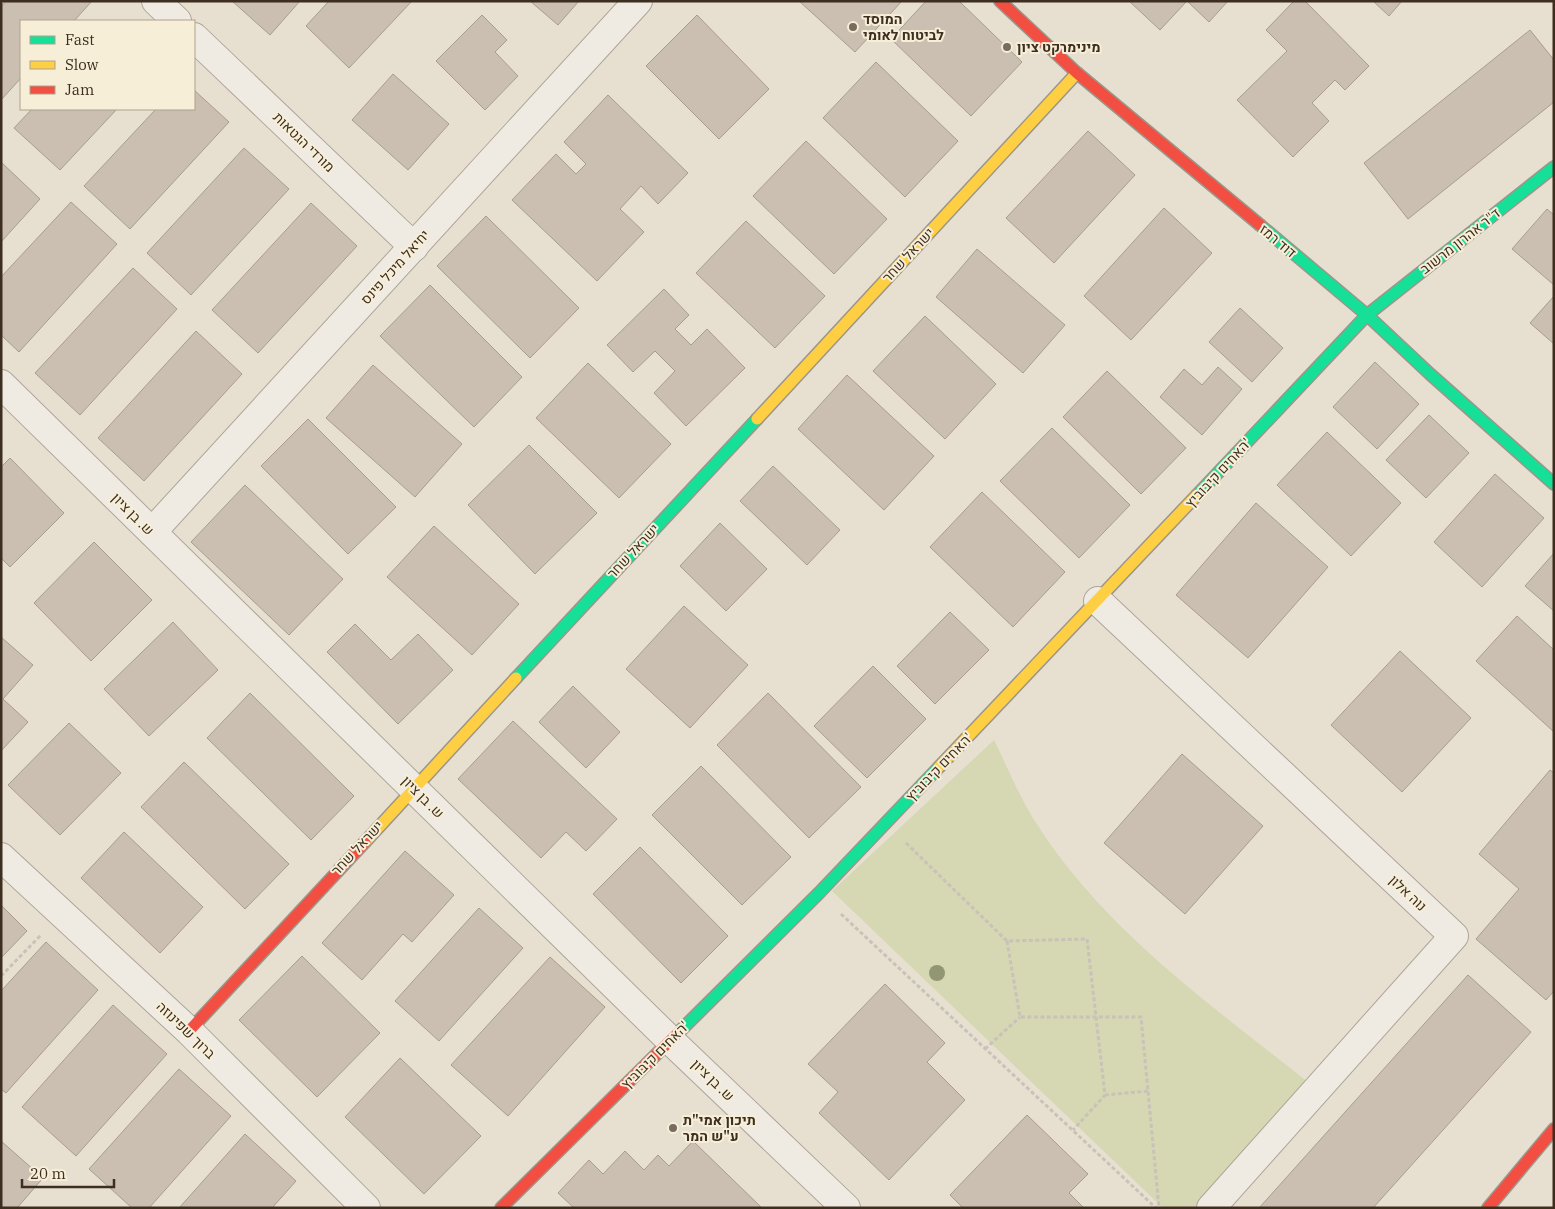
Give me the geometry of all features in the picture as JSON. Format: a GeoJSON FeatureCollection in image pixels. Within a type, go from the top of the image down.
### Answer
{"type":"FeatureCollection","features":[{"type":"Feature","properties":{"kind":"street"},"geometry":{"type":"LineString","coordinates":[[156,1],[176,20]]}},
{"type":"Feature","properties":{"kind":"street","name":"יחיאל מיכל פינס"},"geometry":{"type":"LineString","coordinates":[[152,532],[638,1]]}},
{"type":"Feature","properties":{"kind":"street","name":"דוד רמז"},"geometry":{"type":"LineString","coordinates":[[1000,1],[1078,73],[1367,315],[1430,374],[1554,484]]}},
{"type":"Feature","properties":{"kind":"street","name":"מורדי הגטאות"},"geometry":{"type":"LineString","coordinates":[[195,38],[414,247]]}},
{"type":"Feature","properties":{"kind":"street","name":"ישראל שחר"},"geometry":{"type":"LineString","coordinates":[[189,1031],[1078,73]]}},
{"type":"Feature","properties":{"kind":"street","name":"ד\"ר אהרון מרשוב"},"geometry":{"type":"LineString","coordinates":[[1367,315],[1554,167]]}},
{"type":"Feature","properties":{"kind":"street","name":"האחים קיבוביץ'"},"geometry":{"type":"LineString","coordinates":[[501,1208],[819,893],[1098,601],[1367,315]]}},
{"type":"Feature","properties":{"kind":"street","name":"ש. בן ציון"},"geometry":{"type":"LineString","coordinates":[[1,384],[670,1040],[846,1208]]}},
{"type":"Feature","properties":{"kind":"street","name":"נוה אלון"},"geometry":{"type":"LineString","coordinates":[[1098,601],[1454,936],[1211,1208]]}},
{"type":"Feature","properties":{"kind":"street","name":"ברוך שפינוזה"},"geometry":{"type":"LineString","coordinates":[[1,857],[189,1031],[366,1208]]}},
{"type":"Feature","properties":{"kind":"street"},"geometry":{"type":"LineString","coordinates":[[1488,1208],[1554,1129]]}},
{"type":"Feature","properties":{"kind":"path"},"geometry":{"type":"LineString","coordinates":[[885,823],[1007,941],[1020,1017]]}},
{"type":"Feature","properties":{"kind":"path"},"geometry":{"type":"LineString","coordinates":[[819,893],[1157,1208]]}},
{"type":"Feature","properties":{"kind":"path"},"geometry":{"type":"LineString","coordinates":[[1,976],[62,913]]}},
{"type":"Feature","properties":{"kind":"path"},"geometry":{"type":"LineString","coordinates":[[1007,941],[1087,939],[1105,1095]]}},
{"type":"Feature","properties":{"kind":"path"},"geometry":{"type":"LineString","coordinates":[[986,1049],[1020,1017],[1141,1017],[1157,1208]]}},
{"type":"Feature","properties":{"kind":"path"},"geometry":{"type":"LineString","coordinates":[[1073,1130],[1105,1095],[1148,1091]]}},
{"type":"Feature","properties":{"kind":"green space"},"geometry":{"type":"Polygon","coordinates":[[[994,740],[1017,790],[1033,818],[1060,858],[1091,895],[1159,962],[1309,1083],[1194,1208],[1163,1208],[832,891],[994,740]]]}},
{"type":"Feature","properties":{"kind":"building"},"geometry":{"type":"Polygon","coordinates":[[[6,1],[92,1],[75,20],[20,20],[20,79],[1,100],[1,7],[6,1]]]}},
{"type":"Feature","properties":{"kind":"building"},"geometry":{"type":"Polygon","coordinates":[[[232,1],[300,1],[270,35],[232,1]]]}},
{"type":"Feature","properties":{"kind":"building"},"geometry":{"type":"Polygon","coordinates":[[[329,1],[412,1],[349,68],[306,26],[329,1]]]}},
{"type":"Feature","properties":{"kind":"building"},"geometry":{"type":"Polygon","coordinates":[[[530,1],[579,1],[558,25],[530,1]]]}},
{"type":"Feature","properties":{"kind":"building","name":"המוסד לביטוח לאומי"},"geometry":{"type":"Polygon","coordinates":[[[799,1],[902,1],[855,52],[799,1]]]}},
{"type":"Feature","properties":{"kind":"building"},"geometry":{"type":"Polygon","coordinates":[[[926,1],[959,1],[1022,62],[971,116],[891,39],[926,1]]]}},
{"type":"Feature","properties":{"kind":"building"},"geometry":{"type":"Polygon","coordinates":[[[1129,1],[1187,1],[1160,30],[1129,1]]]}},
{"type":"Feature","properties":{"kind":"building"},"geometry":{"type":"Polygon","coordinates":[[[1187,1],[1228,1],[1209,22],[1187,1]]]}},
{"type":"Feature","properties":{"kind":"building"},"geometry":{"type":"Polygon","coordinates":[[[1294,1],[1305,1],[1369,66],[1345,90],[1335,80],[1312,103],[1329,121],[1293,157],[1237,100],[1287,51],[1266,30],[1294,1]]]}},
{"type":"Feature","properties":{"kind":"building"},"geometry":{"type":"Polygon","coordinates":[[[1373,1],[1402,1],[1389,16],[1373,1]]]}},
{"type":"Feature","properties":{"kind":"building"},"geometry":{"type":"Polygon","coordinates":[[[482,15],[507,40],[495,52],[518,76],[485,110],[436,61],[482,15]]]}},
{"type":"Feature","properties":{"kind":"building"},"geometry":{"type":"Polygon","coordinates":[[[697,15],[769,89],[719,139],[646,66],[697,15]]]}},
{"type":"Feature","properties":{"kind":"building"},"geometry":{"type":"Polygon","coordinates":[[[1530,30],[1554,60],[1554,102],[1408,219],[1364,163],[1530,30]]]}},
{"type":"Feature","properties":{"kind":"building"},"geometry":{"type":"Polygon","coordinates":[[[876,62],[958,141],[905,197],[823,118],[876,62]]]}},
{"type":"Feature","properties":{"kind":"building"},"geometry":{"type":"Polygon","coordinates":[[[393,74],[449,124],[408,170],[352,120],[393,74]]]}},
{"type":"Feature","properties":{"kind":"building"},"geometry":{"type":"Polygon","coordinates":[[[195,91],[229,122],[130,229],[84,186],[155,110],[195,110],[195,91]]]}},
{"type":"Feature","properties":{"kind":"building"},"geometry":{"type":"Polygon","coordinates":[[[608,95],[688,173],[658,204],[641,186],[620,209],[644,232],[597,281],[512,200],[556,154],[576,174],[586,164],[564,142],[608,95]]]}},
{"type":"Feature","properties":{"kind":"building"},"geometry":{"type":"Polygon","coordinates":[[[31,110],[116,110],[60,170],[14,128],[31,110]]]}},
{"type":"Feature","properties":{"kind":"building"},"geometry":{"type":"Polygon","coordinates":[[[1088,131],[1135,175],[1054,263],[1006,218],[1088,131]]]}},
{"type":"Feature","properties":{"kind":"building"},"geometry":{"type":"Polygon","coordinates":[[[806,141],[887,219],[834,274],[753,196],[806,141]]]}},
{"type":"Feature","properties":{"kind":"building"},"geometry":{"type":"Polygon","coordinates":[[[244,148],[289,189],[191,295],[147,253],[244,148]]]}},
{"type":"Feature","properties":{"kind":"building"},"geometry":{"type":"Polygon","coordinates":[[[1,162],[40,199],[1,242],[1,162]]]}},
{"type":"Feature","properties":{"kind":"building"},"geometry":{"type":"Polygon","coordinates":[[[71,202],[117,244],[19,352],[1,335],[1,277],[71,202]]]}},
{"type":"Feature","properties":{"kind":"building"},"geometry":{"type":"Polygon","coordinates":[[[311,203],[357,246],[258,353],[212,310],[311,203]]]}},
{"type":"Feature","properties":{"kind":"building"},"geometry":{"type":"Polygon","coordinates":[[[1164,208],[1212,253],[1131,340],[1084,296],[1164,208]]]}},
{"type":"Feature","properties":{"kind":"building"},"geometry":{"type":"Polygon","coordinates":[[[1547,209],[1554,215],[1554,285],[1512,249],[1547,209]]]}},
{"type":"Feature","properties":{"kind":"building"},"geometry":{"type":"Polygon","coordinates":[[[486,216],[579,308],[530,358],[437,266],[486,216]]]}},
{"type":"Feature","properties":{"kind":"building"},"geometry":{"type":"Polygon","coordinates":[[[746,221],[825,296],[775,348],[696,273],[746,221]]]}},
{"type":"Feature","properties":{"kind":"building"},"geometry":{"type":"Polygon","coordinates":[[[977,249],[1065,325],[1023,373],[936,297],[977,249]]]}},
{"type":"Feature","properties":{"kind":"building"},"geometry":{"type":"Polygon","coordinates":[[[133,268],[177,309],[80,415],[35,373],[133,268]]]}},
{"type":"Feature","properties":{"kind":"building"},"geometry":{"type":"Polygon","coordinates":[[[430,285],[522,377],[474,427],[380,336],[430,285]]]}},
{"type":"Feature","properties":{"kind":"building"},"geometry":{"type":"Polygon","coordinates":[[[664,289],[689,315],[675,329],[691,345],[707,329],[745,368],[686,426],[654,393],[675,371],[655,351],[633,372],[607,345],[664,289]]]}},
{"type":"Feature","properties":{"kind":"building"},"geometry":{"type":"Polygon","coordinates":[[[1554,296],[1554,344],[1530,323],[1554,296]]]}},
{"type":"Feature","properties":{"kind":"building"},"geometry":{"type":"Polygon","coordinates":[[[1240,308],[1283,348],[1252,382],[1209,342],[1240,308]]]}},
{"type":"Feature","properties":{"kind":"building"},"geometry":{"type":"Polygon","coordinates":[[[925,316],[996,384],[945,439],[873,371],[925,316]]]}},
{"type":"Feature","properties":{"kind":"building"},"geometry":{"type":"Polygon","coordinates":[[[196,331],[242,374],[144,481],[98,438],[196,331]]]}},
{"type":"Feature","properties":{"kind":"building"},"geometry":{"type":"Polygon","coordinates":[[[1375,362],[1419,404],[1377,449],[1333,407],[1375,362]]]}},
{"type":"Feature","properties":{"kind":"building"},"geometry":{"type":"Polygon","coordinates":[[[588,363],[671,444],[619,498],[536,418],[588,363]]]}},
{"type":"Feature","properties":{"kind":"building"},"geometry":{"type":"Polygon","coordinates":[[[373,365],[462,444],[415,497],[326,418],[373,365]]]}},
{"type":"Feature","properties":{"kind":"building"},"geometry":{"type":"Polygon","coordinates":[[[1218,367],[1242,389],[1202,435],[1160,397],[1184,369],[1202,385],[1218,367]]]}},
{"type":"Feature","properties":{"kind":"building"},"geometry":{"type":"Polygon","coordinates":[[[1107,371],[1186,448],[1141,494],[1063,417],[1107,371]]]}},
{"type":"Feature","properties":{"kind":"building"},"geometry":{"type":"Polygon","coordinates":[[[847,375],[934,456],[884,510],[798,429],[847,375]]]}},
{"type":"Feature","properties":{"kind":"building"},"geometry":{"type":"Polygon","coordinates":[[[1429,415],[1469,453],[1426,498],[1386,460],[1429,415]]]}},
{"type":"Feature","properties":{"kind":"building"},"geometry":{"type":"Polygon","coordinates":[[[308,419],[396,507],[348,554],[261,466],[308,419]]]}},
{"type":"Feature","properties":{"kind":"building"},"geometry":{"type":"Polygon","coordinates":[[[1052,428],[1130,505],[1079,558],[1000,481],[1052,428]]]}},
{"type":"Feature","properties":{"kind":"building"},"geometry":{"type":"Polygon","coordinates":[[[1327,432],[1401,503],[1351,556],[1277,485],[1327,432]]]}},
{"type":"Feature","properties":{"kind":"building"},"geometry":{"type":"Polygon","coordinates":[[[529,445],[597,513],[535,574],[468,505],[529,445]]]}},
{"type":"Feature","properties":{"kind":"building"},"geometry":{"type":"Polygon","coordinates":[[[10,458],[64,513],[10,567],[1,558],[1,467],[10,458]]]}},
{"type":"Feature","properties":{"kind":"building"},"geometry":{"type":"Polygon","coordinates":[[[773,466],[840,530],[807,565],[740,501],[773,466]]]}},
{"type":"Feature","properties":{"kind":"building"},"geometry":{"type":"Polygon","coordinates":[[[1495,474],[1544,518],[1482,587],[1434,542],[1495,474]]]}},
{"type":"Feature","properties":{"kind":"building"},"geometry":{"type":"Polygon","coordinates":[[[245,485],[343,579],[289,635],[191,542],[245,485]]]}},
{"type":"Feature","properties":{"kind":"building"},"geometry":{"type":"Polygon","coordinates":[[[982,492],[1065,572],[1013,627],[930,547],[982,492]]]}},
{"type":"Feature","properties":{"kind":"building"},"geometry":{"type":"Polygon","coordinates":[[[1256,503],[1328,567],[1248,658],[1176,595],[1256,503]]]}},
{"type":"Feature","properties":{"kind":"building"},"geometry":{"type":"Polygon","coordinates":[[[720,523],[767,569],[726,611],[680,566],[720,523]]]}},
{"type":"Feature","properties":{"kind":"building"},"geometry":{"type":"Polygon","coordinates":[[[434,526],[519,604],[472,655],[387,577],[434,526]]]}},
{"type":"Feature","properties":{"kind":"building"},"geometry":{"type":"Polygon","coordinates":[[[94,542],[152,600],[91,661],[34,603],[94,542]]]}},
{"type":"Feature","properties":{"kind":"building"},"geometry":{"type":"Polygon","coordinates":[[[1554,553],[1554,611],[1525,586],[1554,553]]]}},
{"type":"Feature","properties":{"kind":"building"},"geometry":{"type":"Polygon","coordinates":[[[684,606],[748,665],[690,728],[626,669],[684,606]]]}},
{"type":"Feature","properties":{"kind":"building"},"geometry":{"type":"Polygon","coordinates":[[[950,612],[989,650],[935,704],[897,666],[950,612]]]}},
{"type":"Feature","properties":{"kind":"building"},"geometry":{"type":"Polygon","coordinates":[[[1517,616],[1554,650],[1554,732],[1476,661],[1517,616]]]}},
{"type":"Feature","properties":{"kind":"building"},"geometry":{"type":"Polygon","coordinates":[[[173,622],[218,670],[149,736],[104,689],[173,622]]]}},
{"type":"Feature","properties":{"kind":"building"},"geometry":{"type":"Polygon","coordinates":[[[355,624],[391,660],[418,634],[453,670],[398,724],[327,652],[355,624]]]}},
{"type":"Feature","properties":{"kind":"building"},"geometry":{"type":"Polygon","coordinates":[[[1,637],[33,665],[3,699],[28,722],[1,751],[1,637]]]}},
{"type":"Feature","properties":{"kind":"building"},"geometry":{"type":"Polygon","coordinates":[[[1400,651],[1471,718],[1402,792],[1331,725],[1400,651]]]}},
{"type":"Feature","properties":{"kind":"building"},"geometry":{"type":"Polygon","coordinates":[[[873,666],[926,719],[867,778],[814,726],[873,666]]]}},
{"type":"Feature","properties":{"kind":"building"},"geometry":{"type":"Polygon","coordinates":[[[573,686],[620,732],[586,768],[539,722],[573,686]]]}},
{"type":"Feature","properties":{"kind":"building"},"geometry":{"type":"Polygon","coordinates":[[[250,693],[354,796],[311,840],[207,738],[250,693]]]}},
{"type":"Feature","properties":{"kind":"building"},"geometry":{"type":"Polygon","coordinates":[[[768,693],[861,787],[809,838],[717,745],[768,693]]]}},
{"type":"Feature","properties":{"kind":"building"},"geometry":{"type":"Polygon","coordinates":[[[513,721],[617,819],[586,851],[566,832],[541,858],[458,779],[513,721]]]}},
{"type":"Feature","properties":{"kind":"building"},"geometry":{"type":"Polygon","coordinates":[[[69,723],[121,773],[60,835],[8,785],[69,723]]]}},
{"type":"Feature","properties":{"kind":"building"},"geometry":{"type":"Polygon","coordinates":[[[1182,754],[1263,826],[1185,914],[1104,843],[1182,754]]]}},
{"type":"Feature","properties":{"kind":"building"},"geometry":{"type":"Polygon","coordinates":[[[184,762],[289,864],[245,909],[141,807],[184,762]]]}},
{"type":"Feature","properties":{"kind":"building"},"geometry":{"type":"Polygon","coordinates":[[[701,766],[791,857],[742,905],[652,815],[701,766]]]}},
{"type":"Feature","properties":{"kind":"building"},"geometry":{"type":"Polygon","coordinates":[[[1550,770],[1554,773],[1554,991],[1546,1000],[1476,939],[1519,889],[1479,854],[1550,770]]]}},
{"type":"Feature","properties":{"kind":"building"},"geometry":{"type":"Polygon","coordinates":[[[124,832],[203,907],[160,953],[81,878],[124,832]]]}},
{"type":"Feature","properties":{"kind":"building"},"geometry":{"type":"Polygon","coordinates":[[[640,847],[728,936],[681,983],[593,894],[640,847]]]}},
{"type":"Feature","properties":{"kind":"building"},"geometry":{"type":"Polygon","coordinates":[[[405,851],[454,895],[412,942],[403,934],[362,980],[322,943],[405,851]]]}},
{"type":"Feature","properties":{"kind":"building"},"geometry":{"type":"Polygon","coordinates":[[[1,905],[27,931],[1,958],[1,905]]]}},
{"type":"Feature","properties":{"kind":"building"},"geometry":{"type":"Polygon","coordinates":[[[479,908],[523,948],[439,1041],[395,1001],[479,908]]]}},
{"type":"Feature","properties":{"kind":"building"},"geometry":{"type":"Polygon","coordinates":[[[46,942],[98,990],[6,1093],[1,1089],[1,991],[46,942]]]}},
{"type":"Feature","properties":{"kind":"building"},"geometry":{"type":"Polygon","coordinates":[[[302,956],[380,1033],[317,1097],[239,1020],[302,956]]]}},
{"type":"Feature","properties":{"kind":"building"},"geometry":{"type":"Polygon","coordinates":[[[550,957],[605,1007],[508,1116],[451,1065],[550,957]]]}},
{"type":"Feature","properties":{"kind":"building"},"geometry":{"type":"Polygon","coordinates":[[[1468,975],[1531,1032],[1373,1208],[1259,1208],[1468,975]]]}},
{"type":"Feature","properties":{"kind":"building"},"geometry":{"type":"Polygon","coordinates":[[[885,984],[945,1043],[927,1062],[965,1100],[889,1180],[819,1113],[838,1092],[808,1064],[885,984]]]}},
{"type":"Feature","properties":{"kind":"building"},"geometry":{"type":"Polygon","coordinates":[[[113,1005],[167,1054],[76,1156],[22,1107],[113,1005]]]}},
{"type":"Feature","properties":{"kind":"building"},"geometry":{"type":"Polygon","coordinates":[[[400,1058],[481,1136],[424,1194],[345,1117],[400,1058]]]}},
{"type":"Feature","properties":{"kind":"building"},"geometry":{"type":"Polygon","coordinates":[[[179,1069],[231,1116],[149,1208],[132,1208],[89,1169],[179,1069]]]}},
{"type":"Feature","properties":{"kind":"building"},"geometry":{"type":"Polygon","coordinates":[[[1027,1115],[1088,1174],[1069,1193],[1084,1208],[963,1208],[950,1195],[1027,1115]]]}},
{"type":"Feature","properties":{"kind":"building"},"geometry":{"type":"Polygon","coordinates":[[[245,1134],[296,1181],[272,1208],[179,1208],[245,1134]]]}},
{"type":"Feature","properties":{"kind":"building"},"geometry":{"type":"Polygon","coordinates":[[[1,1141],[43,1178],[17,1208],[1,1208],[1,1141]]]}},
{"type":"Feature","properties":{"kind":"building"},"geometry":{"type":"Polygon","coordinates":[[[693,1141],[762,1208],[574,1208],[558,1193],[589,1160],[603,1174],[625,1151],[644,1170],[658,1155],[669,1166],[693,1141]]]}},
{"type":"Feature","properties":{"kind":"traffic: fast"},"geometry":{"type":"LineString","coordinates":[[1197,495],[1367,315],[1554,167]]}},
{"type":"Feature","properties":{"kind":"traffic: fast"},"geometry":{"type":"LineString","coordinates":[[1260,225],[1367,315],[1430,374],[1554,484]]}},
{"type":"Feature","properties":{"kind":"traffic: fast"},"geometry":{"type":"LineString","coordinates":[[516,678],[757,419]]}},
{"type":"Feature","properties":{"kind":"traffic: fast"},"geometry":{"type":"LineString","coordinates":[[680,1031],[819,893],[939,767]]}},
{"type":"Feature","properties":{"kind":"traffic: slow"},"geometry":{"type":"LineString","coordinates":[[757,419],[1077,73]]}},
{"type":"Feature","properties":{"kind":"traffic: slow"},"geometry":{"type":"LineString","coordinates":[[939,767],[1197,495]]}},
{"type":"Feature","properties":{"kind":"traffic: slow"},"geometry":{"type":"LineString","coordinates":[[365,842],[516,678]]}},
{"type":"Feature","properties":{"kind":"traffic: jam"},"geometry":{"type":"LineString","coordinates":[[1000,1],[1077,73],[1260,225]]}},
{"type":"Feature","properties":{"kind":"traffic: jam"},"geometry":{"type":"LineString","coordinates":[[189,1031],[365,842]]}},
{"type":"Feature","properties":{"kind":"traffic: jam"},"geometry":{"type":"LineString","coordinates":[[501,1208],[680,1031]]}},
{"type":"Feature","properties":{"kind":"traffic: jam"},"geometry":{"type":"LineString","coordinates":[[1488,1208],[1554,1129]]}},
{"type":"Feature","properties":{"kind":"place","name":"המוסד לביטוח לאומי"},"geometry":{"type":"Point","coordinates":[853,27]}},
{"type":"Feature","properties":{"kind":"place","name":"מינימרקט ציון"},"geometry":{"type":"Point","coordinates":[1007,47]}},
{"type":"Feature","properties":{"kind":"place","name":"תיכון אמי\"ת ע\"ש המר"},"geometry":{"type":"Point","coordinates":[673,1128]}}]}
